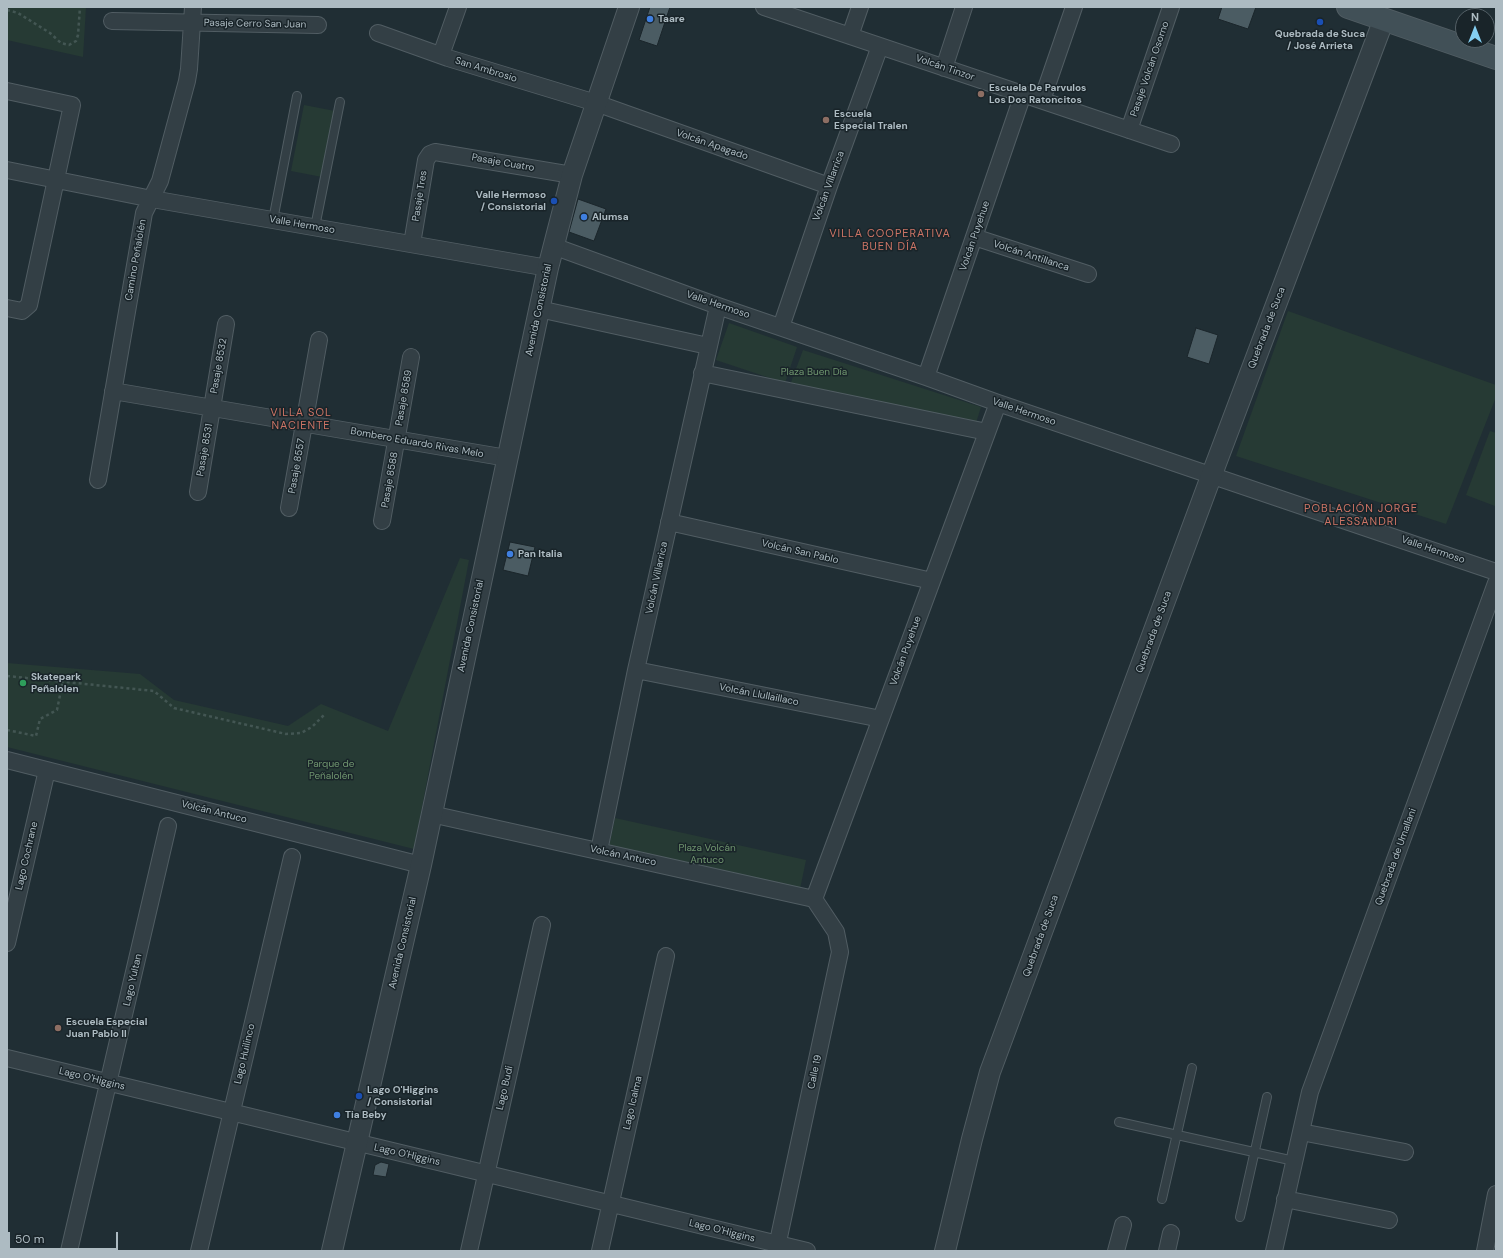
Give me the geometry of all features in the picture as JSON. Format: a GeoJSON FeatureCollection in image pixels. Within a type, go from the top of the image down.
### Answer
{"type":"FeatureCollection","features":[{"type":"Feature","properties":{"kind":"main road"},"geometry":{"type":"LineString","coordinates":[[1348,7],[1386,13],[1496,58]]}},
{"type":"Feature","properties":{"kind":"street"},"geometry":{"type":"LineString","coordinates":[[441,55],[458,7]]}},
{"type":"Feature","properties":{"kind":"street","name":"Avenida Consistorial"},"geometry":{"type":"LineString","coordinates":[[332,1251],[421,865],[553,246],[572,175],[629,7]]}},
{"type":"Feature","properties":{"kind":"street","name":"Volcán Tinzor"},"geometry":{"type":"LineString","coordinates":[[764,7],[1171,144]]}},
{"type":"Feature","properties":{"kind":"street"},"geometry":{"type":"LineString","coordinates":[[850,36],[860,7]]}},
{"type":"Feature","properties":{"kind":"street"},"geometry":{"type":"LineString","coordinates":[[944,68],[964,7]]}},
{"type":"Feature","properties":{"kind":"street"},"geometry":{"type":"LineString","coordinates":[[1042,100],[1074,7]]}},
{"type":"Feature","properties":{"kind":"street","name":"Pasaje Volcán Osorno"},"geometry":{"type":"LineString","coordinates":[[1130,130],[1171,7]]}},
{"type":"Feature","properties":{"kind":"street","name":"Quebrada de Suca"},"geometry":{"type":"LineString","coordinates":[[945,1251],[990,1072],[1212,474],[1386,13]]}},
{"type":"Feature","properties":{"kind":"street"},"geometry":{"type":"LineString","coordinates":[[112,21],[192,15]]}},
{"type":"Feature","properties":{"kind":"street","name":"Pasaje Cerro San Juan"},"geometry":{"type":"LineString","coordinates":[[192,15],[214,22],[318,25]]}},
{"type":"Feature","properties":{"kind":"street","name":"Camino Peñalolén"},"geometry":{"type":"LineString","coordinates":[[98,480],[144,213],[160,181],[187,81],[192,15]]}},
{"type":"Feature","properties":{"kind":"street","name":"San Ambrosio"},"geometry":{"type":"LineString","coordinates":[[378,33],[441,55],[596,103]]}},
{"type":"Feature","properties":{"kind":"street","name":"Volcán Villarrica"},"geometry":{"type":"LineString","coordinates":[[781,327],[829,186],[880,46]]}},
{"type":"Feature","properties":{"kind":"street"},"geometry":{"type":"LineString","coordinates":[[7,91],[72,105],[29,305],[15,310]]}},
{"type":"Feature","properties":{"kind":"street","name":"Volcán Puyehue"},"geometry":{"type":"LineString","coordinates":[[926,377],[1023,94]]}},
{"type":"Feature","properties":{"kind":"street","name":"Volcán Apagado"},"geometry":{"type":"LineString","coordinates":[[596,103],[829,186]]}},
{"type":"Feature","properties":{"kind":"street","name":"Pasaje Cuatro"},"geometry":{"type":"LineString","coordinates":[[435,152],[572,175]]}},
{"type":"Feature","properties":{"kind":"street","name":"Pasaje Tres"},"geometry":{"type":"LineString","coordinates":[[412,244],[426,160],[430,154],[435,152]]}},
{"type":"Feature","properties":{"kind":"street","name":"Valle Hermoso"},"geometry":{"type":"LineString","coordinates":[[7,170],[152,199],[548,268]]}},
{"type":"Feature","properties":{"kind":"street","name":"Volcán Antillanca"},"geometry":{"type":"LineString","coordinates":[[974,237],[1088,274]]}},
{"type":"Feature","properties":{"kind":"street","name":"Valle Hermoso"},"geometry":{"type":"LineString","coordinates":[[553,246],[718,306],[998,403],[1212,474],[1496,572]]}},
{"type":"Feature","properties":{"kind":"street","name":"Volcán Villarrica"},"geometry":{"type":"LineString","coordinates":[[599,851],[636,670],[718,306]]}},
{"type":"Feature","properties":{"kind":"street"},"geometry":{"type":"LineString","coordinates":[[539,309],[708,346]]}},
{"type":"Feature","properties":{"kind":"street","name":"Pasaje 8532"},"geometry":{"type":"LineString","coordinates":[[212,407],[226,324]]}},
{"type":"Feature","properties":{"kind":"street","name":"Pasaje 8557"},"geometry":{"type":"LineString","coordinates":[[290,508],[319,340]]}},
{"type":"Feature","properties":{"kind":"street","name":"Pasaje 8589"},"geometry":{"type":"LineString","coordinates":[[397,439],[411,356]]}},
{"type":"Feature","properties":{"kind":"street"},"geometry":{"type":"LineString","coordinates":[[702,373],[987,432]]}},
{"type":"Feature","properties":{"kind":"street","name":"Bombero Eduardo Rivas Melo"},"geometry":{"type":"LineString","coordinates":[[113,391],[507,458]]}},
{"type":"Feature","properties":{"kind":"street","name":"Volcán Puyehue"},"geometry":{"type":"LineString","coordinates":[[814,899],[998,403]]}},
{"type":"Feature","properties":{"kind":"street","name":"Pasaje 8531"},"geometry":{"type":"LineString","coordinates":[[198,492],[212,407]]}},
{"type":"Feature","properties":{"kind":"street","name":"Pasaje 8588"},"geometry":{"type":"LineString","coordinates":[[382,521],[397,439]]}},
{"type":"Feature","properties":{"kind":"street","name":"Volcán San Pablo"},"geometry":{"type":"LineString","coordinates":[[669,522],[932,581]]}},
{"type":"Feature","properties":{"kind":"street","name":"Quebrada de Umallani"},"geometry":{"type":"LineString","coordinates":[[1274,1251],[1310,1092],[1496,583]]}},
{"type":"Feature","properties":{"kind":"street","name":"Volcán Llullaillaco"},"geometry":{"type":"LineString","coordinates":[[636,670],[881,719]]}},
{"type":"Feature","properties":{"kind":"street","name":"Volcán Antuco"},"geometry":{"type":"LineString","coordinates":[[7,760],[421,865]]}},
{"type":"Feature","properties":{"kind":"street","name":"Lago Cochrane"},"geometry":{"type":"LineString","coordinates":[[7,943],[47,770]]}},
{"type":"Feature","properties":{"kind":"street","name":"Volcán Antuco"},"geometry":{"type":"LineString","coordinates":[[431,814],[814,899]]}},
{"type":"Feature","properties":{"kind":"street","name":"Lago Yultan"},"geometry":{"type":"LineString","coordinates":[[69,1251],[168,826]]}},
{"type":"Feature","properties":{"kind":"street","name":"Lago Huilinco"},"geometry":{"type":"LineString","coordinates":[[199,1251],[292,857]]}},
{"type":"Feature","properties":{"kind":"street","name":"Calle 19"},"geometry":{"type":"LineString","coordinates":[[777,1248],[840,952],[836,932],[814,899]]}},
{"type":"Feature","properties":{"kind":"street","name":"Lago Budi"},"geometry":{"type":"LineString","coordinates":[[469,1251],[542,925]]}},
{"type":"Feature","properties":{"kind":"street","name":"Lago Icalma"},"geometry":{"type":"LineString","coordinates":[[600,1251],[666,956]]}},
{"type":"Feature","properties":{"kind":"street","name":"Lago O'Higgins"},"geometry":{"type":"LineString","coordinates":[[7,1058],[610,1204],[777,1248],[807,1251]]}},
{"type":"Feature","properties":{"kind":"street"},"geometry":{"type":"LineString","coordinates":[[1301,1132],[1405,1152]]}},
{"type":"Feature","properties":{"kind":"street"},"geometry":{"type":"LineString","coordinates":[[1485,1251],[1496,1194]]}},
{"type":"Feature","properties":{"kind":"street"},"geometry":{"type":"LineString","coordinates":[[1285,1199],[1389,1220]]}},
{"type":"Feature","properties":{"kind":"street"},"geometry":{"type":"LineString","coordinates":[[1116,1251],[1123,1225]]}},
{"type":"Feature","properties":{"kind":"street"},"geometry":{"type":"LineString","coordinates":[[1167,1251],[1171,1233]]}},
{"type":"Feature","properties":{"kind":"lane"},"geometry":{"type":"LineString","coordinates":[[272,220],[297,96]]}},
{"type":"Feature","properties":{"kind":"lane"},"geometry":{"type":"LineString","coordinates":[[315,227],[340,102]]}},
{"type":"Feature","properties":{"kind":"lane"},"geometry":{"type":"LineString","coordinates":[[1162,1199],[1192,1068]]}},
{"type":"Feature","properties":{"kind":"lane"},"geometry":{"type":"LineString","coordinates":[[1240,1217],[1267,1097]]}},
{"type":"Feature","properties":{"kind":"lane"},"geometry":{"type":"LineString","coordinates":[[1119,1122],[1294,1161]]}},
{"type":"Feature","properties":{"kind":"path"},"geometry":{"type":"LineString","coordinates":[[7,10],[18,12],[50,33],[61,43],[69,45],[76,41],[78,35],[80,7]]}},
{"type":"Feature","properties":{"kind":"path"},"geometry":{"type":"LineString","coordinates":[[7,676],[63,680],[154,691],[174,708],[286,734],[301,733],[312,727],[325,714]]}},
{"type":"Feature","properties":{"kind":"path"},"geometry":{"type":"LineString","coordinates":[[7,730],[36,736],[40,718],[56,710],[63,680]]}},
{"type":"Feature","properties":{"kind":"green space"},"geometry":{"type":"Polygon","coordinates":[[[7,7],[86,7],[83,57],[7,40],[7,7]]]}},
{"type":"Feature","properties":{"kind":"green space"},"geometry":{"type":"Polygon","coordinates":[[[304,105],[335,111],[322,177],[291,171],[304,105]]]}},
{"type":"Feature","properties":{"kind":"green space"},"geometry":{"type":"Polygon","coordinates":[[[1288,311],[1496,385],[1496,397],[1446,524],[1236,456],[1288,311]]]}},
{"type":"Feature","properties":{"kind":"green space"},"geometry":{"type":"Polygon","coordinates":[[[729,323],[797,347],[785,383],[716,360],[729,323]]]}},
{"type":"Feature","properties":{"kind":"green space","name":"Plaza Buen Día"},"geometry":{"type":"Polygon","coordinates":[[[803,350],[981,407],[976,423],[790,385],[803,350]]]}},
{"type":"Feature","properties":{"kind":"green space"},"geometry":{"type":"Polygon","coordinates":[[[1490,431],[1496,433],[1495,506],[1466,495],[1490,431]]]}},
{"type":"Feature","properties":{"kind":"green space","name":"Parque de Peñalolén"},"geometry":{"type":"Polygon","coordinates":[[[460,558],[469,560],[414,849],[7,747],[7,663],[140,674],[174,700],[288,726],[321,704],[388,731],[460,558]]]}},
{"type":"Feature","properties":{"kind":"green space","name":"Plaza Volcán Antuco"},"geometry":{"type":"Polygon","coordinates":[[[615,818],[806,860],[800,889],[609,847],[615,818]]]}},
{"type":"Feature","properties":{"kind":"building"},"geometry":{"type":"Polygon","coordinates":[[[650,7],[670,7],[657,46],[639,40],[650,7]]]}},
{"type":"Feature","properties":{"kind":"building"},"geometry":{"type":"Polygon","coordinates":[[[1222,7],[1256,7],[1248,29],[1218,19],[1222,7]]]}},
{"type":"Feature","properties":{"kind":"building","name":"Alumsa"},"geometry":{"type":"Polygon","coordinates":[[[578,199],[606,209],[594,241],[569,232],[578,199]]]}},
{"type":"Feature","properties":{"kind":"building"},"geometry":{"type":"Polygon","coordinates":[[[1196,328],[1218,335],[1209,364],[1187,357],[1196,328]]]}},
{"type":"Feature","properties":{"kind":"building"},"geometry":{"type":"Polygon","coordinates":[[[510,542],[535,547],[528,576],[503,570],[510,542]]]}},
{"type":"Feature","properties":{"kind":"building"},"geometry":{"type":"Polygon","coordinates":[[[381,1162],[389,1164],[386,1177],[373,1175],[375,1165],[381,1162]]]}},
{"type":"Feature","properties":{"kind":"place","name":"Taare"},"geometry":{"type":"Point","coordinates":[650,19]}},
{"type":"Feature","properties":{"kind":"place","name":"Quebrada de Suca / José Arrieta"},"geometry":{"type":"Point","coordinates":[1320,22]}},
{"type":"Feature","properties":{"kind":"place","name":"Escuela De Parvulos Los Dos Ratoncitos"},"geometry":{"type":"Point","coordinates":[981,94]}},
{"type":"Feature","properties":{"kind":"place","name":"Escuela Especial Tralen"},"geometry":{"type":"Point","coordinates":[826,120]}},
{"type":"Feature","properties":{"kind":"place","name":"Valle Hermoso / Consistorial"},"geometry":{"type":"Point","coordinates":[554,201]}},
{"type":"Feature","properties":{"kind":"place","name":"Alumsa"},"geometry":{"type":"Point","coordinates":[584,217]}},
{"type":"Feature","properties":{"kind":"place","name":"Pan Italia"},"geometry":{"type":"Point","coordinates":[510,554]}},
{"type":"Feature","properties":{"kind":"place","name":"Skatepark Peñalolen"},"geometry":{"type":"Point","coordinates":[23,683]}},
{"type":"Feature","properties":{"kind":"place","name":"Escuela Especial Juan Pablo II"},"geometry":{"type":"Point","coordinates":[58,1028]}},
{"type":"Feature","properties":{"kind":"place","name":"Lago O'Higgins / Consistorial"},"geometry":{"type":"Point","coordinates":[359,1096]}},
{"type":"Feature","properties":{"kind":"place","name":"Tia Beby"},"geometry":{"type":"Point","coordinates":[337,1115]}},
{"type":"Feature","properties":{"kind":"district","name":"VILLA COOPERATIVA BUEN DÍA"},"geometry":{"type":"Point","coordinates":[890,240]}},
{"type":"Feature","properties":{"kind":"district","name":"VILLA SOL NACIENTE"},"geometry":{"type":"Point","coordinates":[301,419]}},
{"type":"Feature","properties":{"kind":"district","name":"POBLACIÓN JORGE ALESSANDRI"},"geometry":{"type":"Point","coordinates":[1361,515]}}]}
